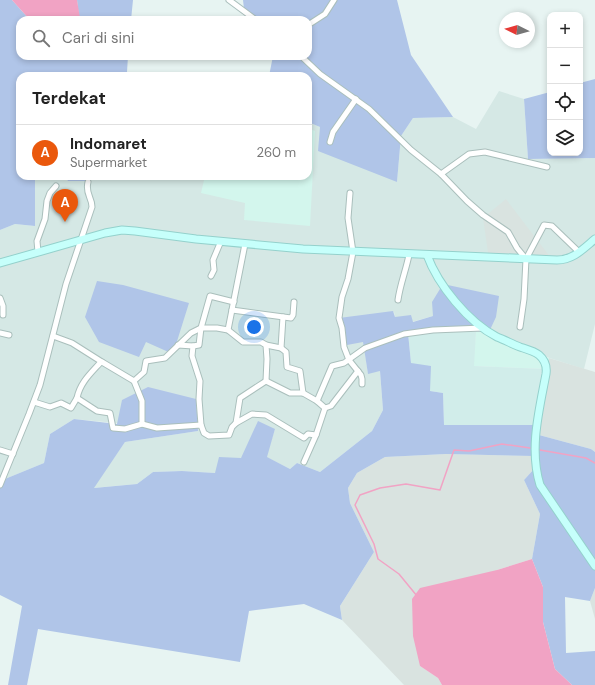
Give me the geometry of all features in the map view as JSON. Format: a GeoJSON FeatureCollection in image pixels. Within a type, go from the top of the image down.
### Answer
{"type":"FeatureCollection","features":[{"type":"Feature","properties":{"kind":"main road"},"geometry":{"type":"LineString","coordinates":[[1,264],[82,239],[122,230],[246,244],[353,252],[563,260],[571,258],[595,239]]}},
{"type":"Feature","properties":{"kind":"main road"},"geometry":{"type":"LineString","coordinates":[[427,255],[430,265],[451,298],[461,308],[484,328],[496,336],[539,355],[545,361],[547,369],[536,426],[536,471],[540,485],[595,566]]}},
{"type":"Feature","properties":{"kind":"street"},"geometry":{"type":"LineString","coordinates":[[229,0],[251,16]]}},
{"type":"Feature","properties":{"kind":"street"},"geometry":{"type":"LineString","coordinates":[[312,22],[325,14],[334,0]]}},
{"type":"Feature","properties":{"kind":"street"},"geometry":{"type":"LineString","coordinates":[[305,60],[320,74],[369,109],[411,150],[441,174],[467,201],[483,215],[508,232],[517,248],[526,259]]}},
{"type":"Feature","properties":{"kind":"street"},"geometry":{"type":"LineString","coordinates":[[330,142],[333,132],[356,99]]}},
{"type":"Feature","properties":{"kind":"street"},"geometry":{"type":"LineString","coordinates":[[441,174],[469,154],[485,152],[547,167]]}},
{"type":"Feature","properties":{"kind":"street"},"geometry":{"type":"LineString","coordinates":[[0,485],[34,402],[66,284],[92,207],[86,189],[88,182]]}},
{"type":"Feature","properties":{"kind":"street"},"geometry":{"type":"LineString","coordinates":[[38,252],[37,241],[45,219],[47,201],[50,193],[56,186]]}},
{"type":"Feature","properties":{"kind":"street"},"geometry":{"type":"LineString","coordinates":[[350,193],[348,218],[353,252],[348,279],[339,312],[344,347],[349,360],[358,371],[362,379],[362,384]]}},
{"type":"Feature","properties":{"kind":"street"},"geometry":{"type":"LineString","coordinates":[[520,327],[524,299],[526,259],[544,225],[552,226],[579,252]]}},
{"type":"Feature","properties":{"kind":"street"},"geometry":{"type":"LineString","coordinates":[[211,276],[214,270],[213,260],[221,241]]}},
{"type":"Feature","properties":{"kind":"street"},"geometry":{"type":"LineString","coordinates":[[228,330],[246,244]]}},
{"type":"Feature","properties":{"kind":"street"},"geometry":{"type":"LineString","coordinates":[[398,300],[409,255]]}},
{"type":"Feature","properties":{"kind":"street"},"geometry":{"type":"LineString","coordinates":[[178,345],[193,346],[199,344],[201,328],[210,296],[234,302]]}},
{"type":"Feature","properties":{"kind":"street"},"geometry":{"type":"LineString","coordinates":[[0,298],[4,306],[3,315]]}},
{"type":"Feature","properties":{"kind":"street"},"geometry":{"type":"LineString","coordinates":[[232,310],[292,317],[294,302]]}},
{"type":"Feature","properties":{"kind":"street"},"geometry":{"type":"LineString","coordinates":[[281,348],[283,317]]}},
{"type":"Feature","properties":{"kind":"street"},"geometry":{"type":"LineString","coordinates":[[134,381],[144,372],[146,361],[165,358],[191,333],[201,328],[217,328],[228,330],[244,342],[261,342],[266,346],[281,348],[286,352],[286,367],[300,371],[303,393]]}},
{"type":"Feature","properties":{"kind":"street"},"geometry":{"type":"LineString","coordinates":[[317,401],[332,366],[344,363],[365,348],[404,334],[434,330],[484,328]]}},
{"type":"Feature","properties":{"kind":"street"},"geometry":{"type":"LineString","coordinates":[[0,333],[9,335]]}},
{"type":"Feature","properties":{"kind":"street"},"geometry":{"type":"LineString","coordinates":[[53,336],[72,343],[134,381],[142,401],[142,424]]}},
{"type":"Feature","properties":{"kind":"street"},"geometry":{"type":"LineString","coordinates":[[193,346],[192,356],[200,381],[199,399],[201,425],[204,433],[209,436],[229,435],[236,422],[252,414],[266,415],[304,438],[308,434],[316,435]]}},
{"type":"Feature","properties":{"kind":"street"},"geometry":{"type":"LineString","coordinates":[[266,346],[266,381]]}},
{"type":"Feature","properties":{"kind":"street"},"geometry":{"type":"LineString","coordinates":[[34,402],[50,407],[61,403],[71,408],[77,398],[83,382],[102,362]]}},
{"type":"Feature","properties":{"kind":"street"},"geometry":{"type":"LineString","coordinates":[[325,408],[331,406],[358,371]]}},
{"type":"Feature","properties":{"kind":"street"},"geometry":{"type":"LineString","coordinates":[[266,381],[290,393],[303,393],[317,401],[325,408]]}},
{"type":"Feature","properties":{"kind":"street"},"geometry":{"type":"LineString","coordinates":[[236,422],[240,398],[266,381]]}},
{"type":"Feature","properties":{"kind":"street"},"geometry":{"type":"LineString","coordinates":[[77,398],[97,411],[110,412],[113,428],[125,429],[142,424],[157,428],[201,425]]}},
{"type":"Feature","properties":{"kind":"street"},"geometry":{"type":"LineString","coordinates":[[304,462],[316,435],[325,408]]}},
{"type":"Feature","properties":{"kind":"street"},"geometry":{"type":"LineString","coordinates":[[0,450],[13,454]]}},
{"type":"Feature","properties":{"kind":"shaded area"},"geometry":{"type":"Polygon","coordinates":[[[0,0],[12,0],[26,16],[16,16],[16,60],[128,60],[127,72],[16,72],[16,180],[35,180],[35,226],[15,224],[0,230],[0,0]]]}},
{"type":"Feature","properties":{"kind":"shaded area"},"geometry":{"type":"Polygon","coordinates":[[[12,0],[77,0],[80,16],[26,16],[12,0]]]}},
{"type":"Feature","properties":{"kind":"shaded area"},"geometry":{"type":"Polygon","coordinates":[[[77,0],[133,0],[131,16],[79,16],[77,0]]]}},
{"type":"Feature","properties":{"kind":"shaded area"},"geometry":{"type":"Polygon","coordinates":[[[243,0],[397,0],[411,55],[453,117],[413,118],[401,136],[397,182],[318,151],[320,127],[312,124],[312,72],[270,72],[272,60],[312,60],[312,16],[254,16],[244,9],[243,0]]]}},
{"type":"Feature","properties":{"kind":"shaded area"},"geometry":{"type":"Polygon","coordinates":[[[595,79],[595,158],[528,159],[524,99],[547,93],[547,156],[583,156],[583,82],[595,79]]]}},
{"type":"Feature","properties":{"kind":"shaded area"},"geometry":{"type":"Polygon","coordinates":[[[499,91],[524,99],[528,159],[595,158],[595,324],[584,369],[509,345],[489,332],[433,316],[412,322],[395,317],[394,312],[363,341],[368,373],[380,371],[383,410],[372,431],[320,472],[297,463],[290,469],[266,457],[275,429],[241,458],[215,473],[182,471],[153,472],[137,484],[93,488],[125,442],[198,431],[74,419],[50,434],[44,463],[0,481],[0,230],[15,224],[35,226],[35,180],[312,180],[312,124],[320,127],[397,182],[401,136],[413,118],[453,117],[476,129],[499,91]]]}},
{"type":"Feature","properties":{"kind":"shaded area"},"geometry":{"type":"Polygon","coordinates":[[[312,130],[315,131],[310,226],[244,220],[245,203],[201,193],[204,180],[312,180],[312,130]]]}},
{"type":"Feature","properties":{"kind":"shaded area"},"geometry":{"type":"Polygon","coordinates":[[[67,180],[85,180],[85,181],[67,180]]]}},
{"type":"Feature","properties":{"kind":"shaded area"},"geometry":{"type":"Polygon","coordinates":[[[506,199],[554,262],[489,259],[483,218],[506,199]]]}},
{"type":"Feature","properties":{"kind":"shaded area"},"geometry":{"type":"Polygon","coordinates":[[[97,281],[123,285],[189,303],[173,354],[146,342],[139,357],[99,342],[85,317],[97,281]]]}},
{"type":"Feature","properties":{"kind":"shaded area"},"geometry":{"type":"Polygon","coordinates":[[[443,284],[499,296],[496,317],[489,332],[433,329],[408,333],[411,363],[431,366],[430,391],[443,393],[444,425],[540,425],[539,435],[591,449],[595,452],[595,588],[590,601],[565,597],[566,653],[595,651],[595,685],[572,685],[555,669],[543,622],[543,587],[532,559],[540,514],[524,480],[534,469],[533,456],[446,454],[385,457],[357,473],[348,488],[350,503],[374,552],[340,606],[342,620],[304,604],[249,611],[240,662],[38,629],[27,685],[8,685],[22,606],[0,595],[0,481],[44,463],[50,434],[74,419],[117,424],[122,400],[148,387],[196,399],[198,431],[125,442],[94,488],[137,484],[153,472],[182,471],[215,473],[219,457],[241,458],[258,421],[275,429],[267,457],[290,469],[297,463],[320,472],[372,431],[383,410],[380,371],[368,374],[363,342],[347,345],[339,318],[393,311],[395,317],[411,315],[413,322],[433,316],[432,302],[443,284]]]}},
{"type":"Feature","properties":{"kind":"shaded area"},"geometry":{"type":"Polygon","coordinates":[[[433,329],[476,332],[474,366],[548,369],[540,425],[444,425],[443,393],[430,391],[411,363],[408,333],[433,329]]]}},
{"type":"Feature","properties":{"kind":"shaded area"},"geometry":{"type":"Polygon","coordinates":[[[476,332],[489,332],[509,345],[549,358],[548,369],[473,366],[476,332]]]}},
{"type":"Feature","properties":{"kind":"shaded area"},"geometry":{"type":"Polygon","coordinates":[[[549,358],[595,372],[595,452],[591,449],[539,435],[549,358]]]}},
{"type":"Feature","properties":{"kind":"shaded area"},"geometry":{"type":"Polygon","coordinates":[[[446,454],[533,456],[534,469],[524,480],[540,514],[532,559],[497,570],[420,666],[438,678],[442,685],[404,685],[342,620],[340,606],[374,552],[350,503],[348,488],[357,473],[385,457],[446,454]]]}},
{"type":"Feature","properties":{"kind":"shaded area"},"geometry":{"type":"Polygon","coordinates":[[[532,559],[543,587],[543,622],[555,669],[572,685],[442,685],[438,678],[420,666],[413,636],[412,599],[420,588],[497,570],[532,559]]]}},
{"type":"Feature","properties":{"kind":"shaded area"},"geometry":{"type":"Polygon","coordinates":[[[595,588],[595,619],[590,601],[595,588]]]}},
{"type":"Feature","properties":{"kind":"waterway"},"geometry":{"type":"LineString","coordinates":[[417,596],[399,574],[378,559],[374,544],[355,505],[360,495],[380,488],[406,484],[440,490],[454,450],[469,451],[502,444],[530,448]]}},
{"type":"Feature","properties":{"kind":"waterway"},"geometry":{"type":"LineString","coordinates":[[540,450],[586,458],[595,463]]}},
{"type":"Feature","properties":{"kind":"place","name":"Indomaret"},"geometry":{"type":"Point","coordinates":[65,222]}}]}
